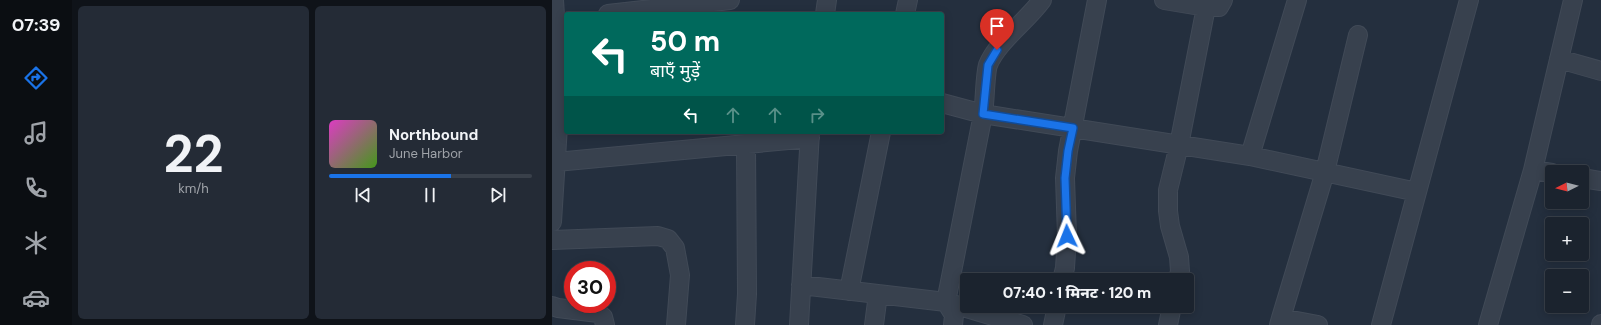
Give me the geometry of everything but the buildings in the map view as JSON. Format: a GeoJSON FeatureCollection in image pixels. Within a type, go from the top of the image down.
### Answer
{"type":"FeatureCollection","features":[{"type":"Feature","properties":{"kind":"street"},"geometry":{"type":"LineString","coordinates":[[552,222],[563,93],[561,19],[554,0]]}},
{"type":"Feature","properties":{"kind":"street"},"geometry":{"type":"LineString","coordinates":[[625,12],[730,0],[730,12]]}},
{"type":"Feature","properties":{"kind":"street"},"geometry":{"type":"LineString","coordinates":[[825,12],[827,0]]}},
{"type":"Feature","properties":{"kind":"street"},"geometry":{"type":"LineString","coordinates":[[905,12],[908,0]]}},
{"type":"Feature","properties":{"kind":"street"},"geometry":{"type":"LineString","coordinates":[[953,325],[954,315],[946,302],[983,114],[988,65],[997,50],[1034,11],[1042,0]]}},
{"type":"Feature","properties":{"kind":"street"},"geometry":{"type":"LineString","coordinates":[[1064,273],[1067,236],[1065,178],[1068,151],[1097,0]]}},
{"type":"Feature","properties":{"kind":"street"},"geometry":{"type":"LineString","coordinates":[[1164,0],[1206,8],[1219,7],[1223,0]]}},
{"type":"Feature","properties":{"kind":"street"},"geometry":{"type":"LineString","coordinates":[[1250,156],[1297,0]]}},
{"type":"Feature","properties":{"kind":"street"},"geometry":{"type":"LineString","coordinates":[[1381,325],[1469,0]]}},
{"type":"Feature","properties":{"kind":"street"},"geometry":{"type":"LineString","coordinates":[[1488,325],[1533,170],[1573,0]]}},
{"type":"Feature","properties":{"kind":"street"},"geometry":{"type":"LineString","coordinates":[[1180,273],[1179,257],[1170,226],[1168,190],[1179,145],[1206,8]]}},
{"type":"Feature","properties":{"kind":"street"},"geometry":{"type":"LineString","coordinates":[[1318,325],[1280,322],[1325,172],[1358,35]]}},
{"type":"Feature","properties":{"kind":"street"},"geometry":{"type":"LineString","coordinates":[[1559,59],[1601,71]]}},
{"type":"Feature","properties":{"kind":"street"},"geometry":{"type":"LineString","coordinates":[[944,104],[983,114],[1250,156],[1417,192]]}},
{"type":"Feature","properties":{"kind":"street"},"geometry":{"type":"LineString","coordinates":[[849,290],[881,134]]}},
{"type":"Feature","properties":{"kind":"street"},"geometry":{"type":"LineString","coordinates":[[556,162],[741,140],[810,135],[799,325]]}},
{"type":"Feature","properties":{"kind":"street"},"geometry":{"type":"LineString","coordinates":[[741,140],[747,294],[745,325]]}},
{"type":"Feature","properties":{"kind":"street"},"geometry":{"type":"LineString","coordinates":[[1533,170],[1545,172]]}},
{"type":"Feature","properties":{"kind":"street"},"geometry":{"type":"LineString","coordinates":[[1589,179],[1601,180]]}},
{"type":"Feature","properties":{"kind":"street"},"geometry":{"type":"LineString","coordinates":[[552,240],[658,236],[668,239],[676,248],[680,275],[676,325]]}},
{"type":"Feature","properties":{"kind":"street"},"geometry":{"type":"LineString","coordinates":[[801,285],[946,302],[1023,325]]}},
{"type":"Feature","properties":{"kind":"street"},"geometry":{"type":"LineString","coordinates":[[874,325],[878,294]]}},
{"type":"Feature","properties":{"kind":"street"},"geometry":{"type":"LineString","coordinates":[[552,306],[598,313],[603,317],[605,325]]}},
{"type":"Feature","properties":{"kind":"street"},"geometry":{"type":"LineString","coordinates":[[1053,325],[1056,313]]}},
{"type":"Feature","properties":{"kind":"street"},"geometry":{"type":"LineString","coordinates":[[1168,325],[1171,313]]}},
{"type":"Feature","properties":{"kind":"route"},"geometry":{"type":"LineString","coordinates":[[997,50],[988,65],[983,114],[1073,128],[1068,151],[1065,178],[1067,236]]}}]}
